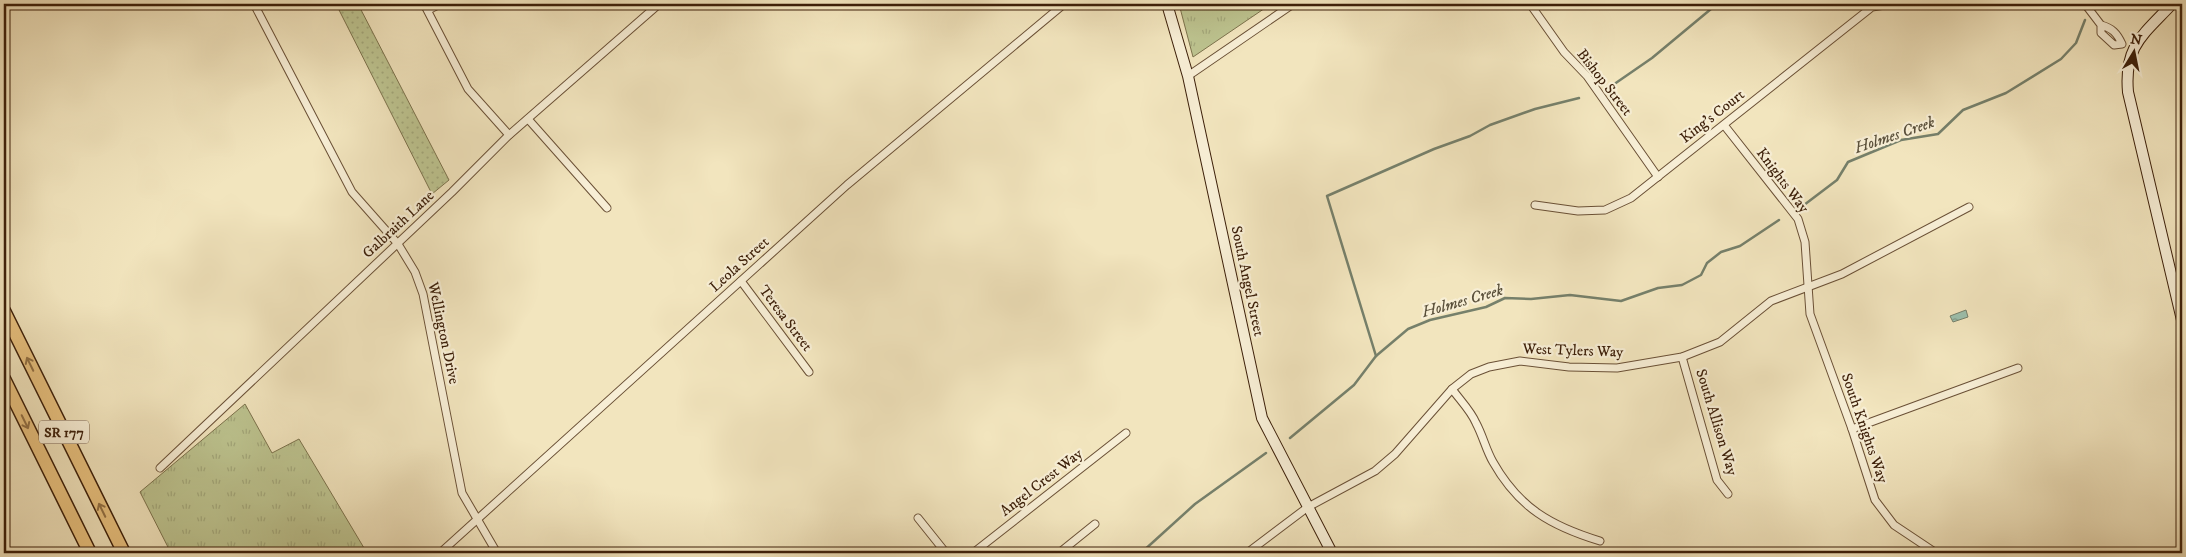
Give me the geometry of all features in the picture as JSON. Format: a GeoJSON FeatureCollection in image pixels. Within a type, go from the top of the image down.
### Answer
{"type":"FeatureCollection","features":[{"type":"Feature","properties":{"kind":"highway","name":"SR 177"},"geometry":{"type":"LineString","coordinates":[[4,311],[124,553]]}},
{"type":"Feature","properties":{"kind":"highway","name":"SR 177"},"geometry":{"type":"LineString","coordinates":[[4,379],[90,553]]}},
{"type":"Feature","properties":{"kind":"street","name":"Wellington Drive"},"geometry":{"type":"LineString","coordinates":[[254,4],[352,192],[398,244],[415,272],[423,294],[462,493],[497,553]]}},
{"type":"Feature","properties":{"kind":"street"},"geometry":{"type":"LineString","coordinates":[[440,4],[426,7],[468,88],[509,135]]}},
{"type":"Feature","properties":{"kind":"street","name":"Galbraith Lane"},"geometry":{"type":"LineString","coordinates":[[160,468],[398,244],[509,135],[659,4]]}},
{"type":"Feature","properties":{"kind":"street","name":"Leola Street"},"geometry":{"type":"LineString","coordinates":[[440,553],[846,185],[1064,4]]}},
{"type":"Feature","properties":{"kind":"street","name":"South Angel Street"},"geometry":{"type":"LineString","coordinates":[[1167,4],[1188,76],[1262,418],[1332,553]]}},
{"type":"Feature","properties":{"kind":"street"},"geometry":{"type":"LineString","coordinates":[[1188,76],[1293,4]]}},
{"type":"Feature","properties":{"kind":"street","name":"Bishop Street"},"geometry":{"type":"LineString","coordinates":[[1530,4],[1564,52],[1586,76],[1658,177]]}},
{"type":"Feature","properties":{"kind":"street","name":"King's Court"},"geometry":{"type":"LineString","coordinates":[[1536,205],[1578,211],[1605,210],[1631,198],[1872,6],[1891,4]]}},
{"type":"Feature","properties":{"kind":"street"},"geometry":{"type":"LineString","coordinates":[[2085,4],[2101,25],[2101,33],[2114,45],[2122,44],[2133,50]]}},
{"type":"Feature","properties":{"kind":"street"},"geometry":{"type":"LineString","coordinates":[[2172,4],[2143,34],[2133,50],[2126,71],[2128,92],[2182,320]]}},
{"type":"Feature","properties":{"kind":"street"},"geometry":{"type":"LineString","coordinates":[[528,119],[607,208]]}},
{"type":"Feature","properties":{"kind":"street","name":"Knights Way"},"geometry":{"type":"LineString","coordinates":[[1724,125],[1798,219],[1805,242],[1807,287]]}},
{"type":"Feature","properties":{"kind":"street","name":"West Tylers Way"},"geometry":{"type":"LineString","coordinates":[[1247,553],[1308,507],[1375,471],[1395,454],[1452,389],[1471,374],[1490,367],[1520,361],[1569,367],[1617,368],[1682,357],[1720,342],[1771,301],[1842,274],[1969,207]]}},
{"type":"Feature","properties":{"kind":"street","name":"Teresa Street"},"geometry":{"type":"LineString","coordinates":[[741,281],[809,372]]}},
{"type":"Feature","properties":{"kind":"street","name":"South Knights Way"},"geometry":{"type":"LineString","coordinates":[[1807,287],[1810,314],[1852,429],[1875,500],[1894,525],[1936,553]]}},
{"type":"Feature","properties":{"kind":"street","name":"South Allison Way"},"geometry":{"type":"LineString","coordinates":[[1682,357],[1717,480],[1728,494]]}},
{"type":"Feature","properties":{"kind":"street"},"geometry":{"type":"LineString","coordinates":[[1852,429],[2018,368]]}},
{"type":"Feature","properties":{"kind":"street"},"geometry":{"type":"LineString","coordinates":[[1452,389],[1476,421],[1493,462],[1510,486],[1532,510],[1565,530],[1600,541]]}},
{"type":"Feature","properties":{"kind":"street","name":"Angel Crest Way"},"geometry":{"type":"LineString","coordinates":[[973,553],[1126,433]]}},
{"type":"Feature","properties":{"kind":"street"},"geometry":{"type":"LineString","coordinates":[[918,518],[946,553]]}},
{"type":"Feature","properties":{"kind":"street"},"geometry":{"type":"LineString","coordinates":[[1058,553],[1095,524]]}},
{"type":"Feature","properties":{"kind":"green space"},"geometry":{"type":"Polygon","coordinates":[[[336,4],[358,4],[449,180],[432,194],[336,4]]]}},
{"type":"Feature","properties":{"kind":"green space"},"geometry":{"type":"Polygon","coordinates":[[[1179,4],[1271,4],[1193,57],[1179,4]]]}},
{"type":"Feature","properties":{"kind":"green space"},"geometry":{"type":"Polygon","coordinates":[[[245,404],[272,453],[299,439],[367,553],[171,553],[140,492],[245,404]]]}},
{"type":"Feature","properties":{"kind":"water"},"geometry":{"type":"Polygon","coordinates":[[[1966,310],[1968,317],[1953,322],[1950,316],[1966,310]]]}},
{"type":"Feature","properties":{"kind":"waterway"},"geometry":{"type":"LineString","coordinates":[[1610,87],[1652,58],[1717,4]]}},
{"type":"Feature","properties":{"kind":"waterway","name":"Holmes Creek"},"geometry":{"type":"LineString","coordinates":[[1804,205],[1837,180],[1848,162],[1901,140],[1938,134],[1963,110],[2006,93],[2061,59],[2076,43],[2085,20]]}},
{"type":"Feature","properties":{"kind":"waterway"},"geometry":{"type":"LineString","coordinates":[[1376,356],[1327,196],[1434,149],[1470,136],[1490,125],[1535,109],[1579,98]]}},
{"type":"Feature","properties":{"kind":"waterway","name":"Holmes Creek"},"geometry":{"type":"LineString","coordinates":[[1290,438],[1354,385],[1376,356],[1408,329],[1430,320],[1486,307],[1505,298],[1531,299],[1570,295],[1621,301],[1658,288],[1682,285],[1701,275],[1707,263],[1721,252],[1740,246],[1779,220]]}},
{"type":"Feature","properties":{"kind":"waterway","name":"Holmes Creek"},"geometry":{"type":"LineString","coordinates":[[1141,553],[1195,504],[1266,453]]}}]}
